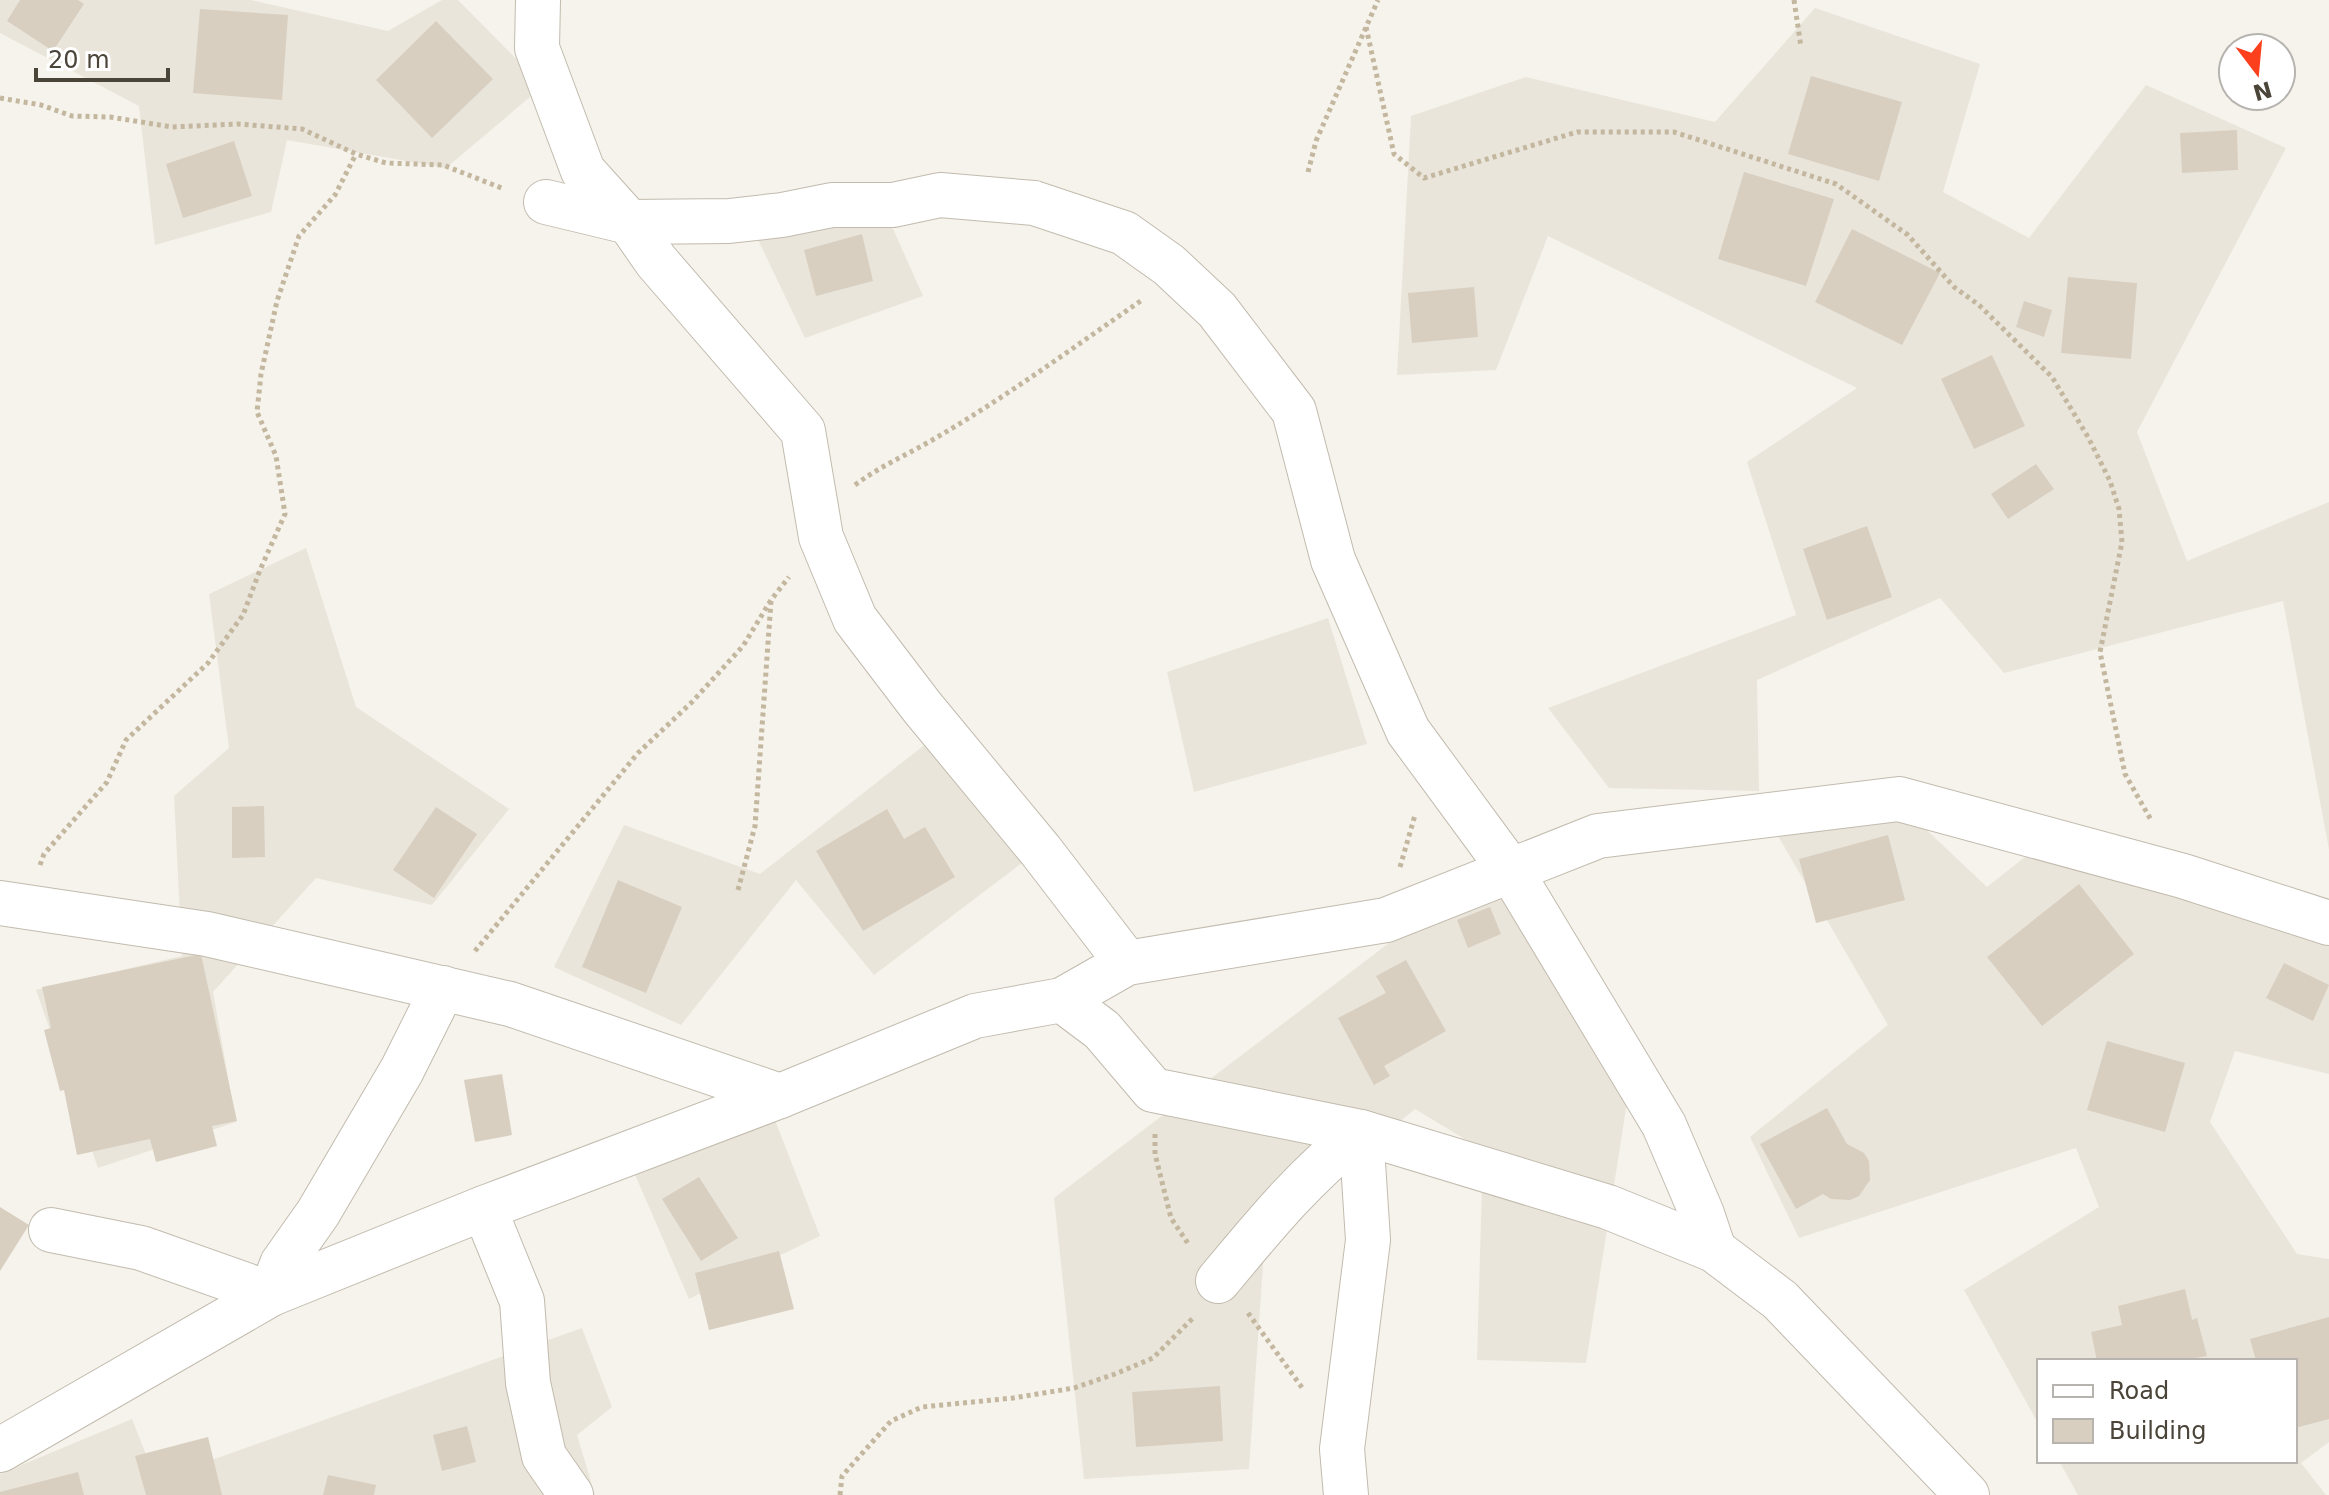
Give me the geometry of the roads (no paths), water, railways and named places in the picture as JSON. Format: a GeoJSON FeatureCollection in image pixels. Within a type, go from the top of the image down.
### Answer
{"type":"FeatureCollection","features":[{"type":"Feature","properties":{"kind":"street"},"geometry":{"type":"LineString","coordinates":[[538,0],[537,48],[583,171],[629,222],[656,261],[803,431],[821,537],[855,619],[1127,963]]}},
{"type":"Feature","properties":{"kind":"street"},"geometry":{"type":"LineString","coordinates":[[546,202],[629,222],[729,221],[832,205],[893,205],[940,195],[1034,203],[1124,233],[1169,265],[1217,310],[1294,411],[1333,560],[1408,731],[1511,871],[1664,1125],[1714,1250]]}},
{"type":"Feature","properties":{"kind":"street"},"geometry":{"type":"LineString","coordinates":[[0,1450],[271,1294],[484,1208],[780,1096],[975,1016],[1062,1000],[1127,963],[1386,920],[1598,836],[1899,799],[2183,876],[2329,923]]}},
{"type":"Feature","properties":{"kind":"street"},"geometry":{"type":"LineString","coordinates":[[12,905],[207,934],[510,1004],[780,1096]]}},
{"type":"Feature","properties":{"kind":"street"},"geometry":{"type":"LineString","coordinates":[[271,1294],[282,1264],[318,1213],[402,1070],[443,988]]}},
{"type":"Feature","properties":{"kind":"street"},"geometry":{"type":"LineString","coordinates":[[1062,1000],[1102,1030],[1153,1090],[1361,1132],[1608,1207],[1714,1250],[1780,1300],[1967,1495]]}},
{"type":"Feature","properties":{"kind":"street"},"geometry":{"type":"LineString","coordinates":[[1218,1281],[1282,1205],[1327,1158],[1361,1132]]}},
{"type":"Feature","properties":{"kind":"street"},"geometry":{"type":"LineString","coordinates":[[1346,1495],[1342,1449],[1368,1240],[1361,1132]]}},
{"type":"Feature","properties":{"kind":"street"},"geometry":{"type":"LineString","coordinates":[[484,1208],[522,1301],[528,1383],[544,1456],[571,1495]]}},
{"type":"Feature","properties":{"kind":"street"},"geometry":{"type":"LineString","coordinates":[[51,1230],[141,1248],[271,1294]]}}]}
